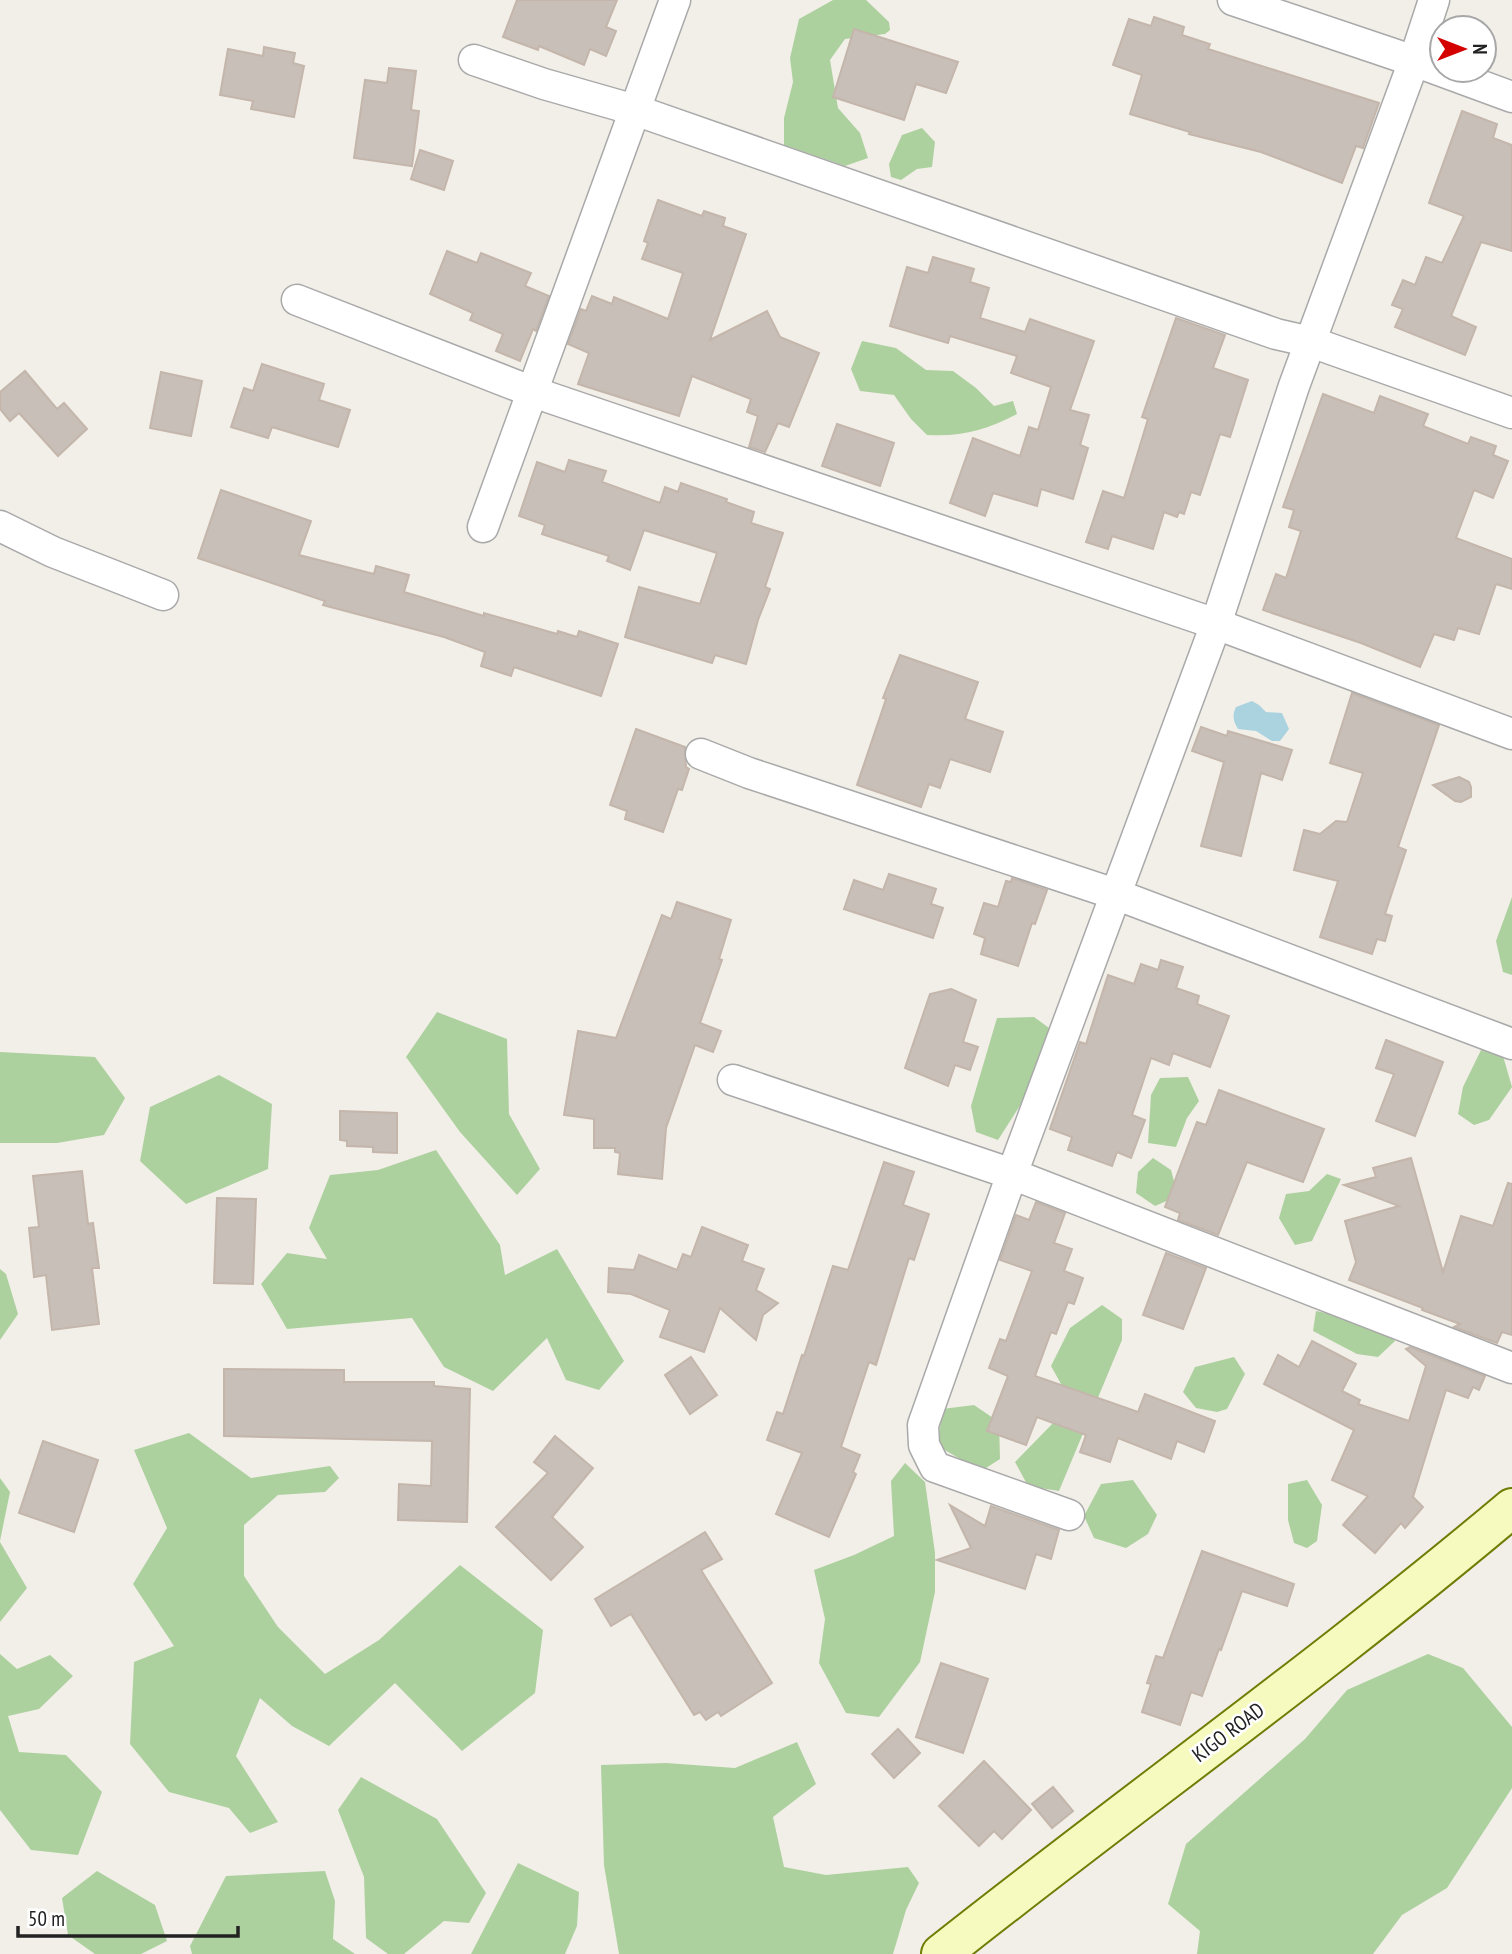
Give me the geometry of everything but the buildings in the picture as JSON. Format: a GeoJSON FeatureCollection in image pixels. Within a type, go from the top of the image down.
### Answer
{"type":"FeatureCollection","features":[{"type":"Feature","properties":{"kind":"street"},"geometry":{"type":"LineString","coordinates":[[483,527],[675,0]]}},
{"type":"Feature","properties":{"kind":"street"},"geometry":{"type":"LineString","coordinates":[[1233,0],[1512,97]]}},
{"type":"Feature","properties":{"kind":"street"},"geometry":{"type":"LineString","coordinates":[[1069,1515],[935,1468],[924,1446],[923,1425],[1012,1174],[1216,624],[1294,386],[1434,0]]}},
{"type":"Feature","properties":{"kind":"street"},"geometry":{"type":"LineString","coordinates":[[474,60],[544,84],[635,110],[1276,334],[1311,342],[1512,413]]}},
{"type":"Feature","properties":{"kind":"street"},"geometry":{"type":"LineString","coordinates":[[297,300],[533,392],[1216,624],[1512,734]]}},
{"type":"Feature","properties":{"kind":"street"},"geometry":{"type":"LineString","coordinates":[[0,526],[53,552],[163,595]]}},
{"type":"Feature","properties":{"kind":"street"},"geometry":{"type":"LineString","coordinates":[[701,754],[749,773],[1115,894],[1512,1044]]}},
{"type":"Feature","properties":{"kind":"street"},"geometry":{"type":"LineString","coordinates":[[733,1080],[1012,1174],[1512,1368]]}},
{"type":"Feature","properties":{"kind":"street","name":"KIGO ROAD"},"geometry":{"type":"LineString","coordinates":[[941,1954],[1426,1581],[1512,1508]]}},
{"type":"Feature","properties":{"kind":"green space"},"geometry":{"type":"Polygon","coordinates":[[[833,0],[866,0],[889,22],[890,30],[885,34],[845,39],[830,60],[838,108],[860,133],[868,158],[845,166],[784,145],[784,118],[793,82],[790,58],[799,19],[833,0]]]}},
{"type":"Feature","properties":{"kind":"green space"},"geometry":{"type":"Polygon","coordinates":[[[922,128],[935,142],[932,167],[917,169],[901,180],[891,177],[889,164],[902,135],[922,128]]]}},
{"type":"Feature","properties":{"kind":"green space"},"geometry":{"type":"Polygon","coordinates":[[[862,341],[896,348],[926,370],[953,371],[994,406],[1013,401],[1017,414],[973,431],[927,435],[911,419],[894,395],[860,391],[851,369],[862,341]]]}},
{"type":"Feature","properties":{"kind":"green space"},"geometry":{"type":"Polygon","coordinates":[[[1512,897],[1512,975],[1503,972],[1496,941],[1512,897]]]}},
{"type":"Feature","properties":{"kind":"green space"},"geometry":{"type":"Polygon","coordinates":[[[437,1012],[507,1039],[509,1114],[540,1169],[517,1195],[460,1132],[406,1057],[437,1012]]]}},
{"type":"Feature","properties":{"kind":"green space"},"geometry":{"type":"Polygon","coordinates":[[[1034,1017],[1056,1033],[1028,1093],[998,1140],[976,1132],[971,1106],[997,1018],[1034,1017]]]}},
{"type":"Feature","properties":{"kind":"green space"},"geometry":{"type":"Polygon","coordinates":[[[1481,1050],[1503,1056],[1512,1087],[1489,1120],[1474,1125],[1458,1114],[1463,1087],[1481,1050]]]}},
{"type":"Feature","properties":{"kind":"green space"},"geometry":{"type":"Polygon","coordinates":[[[0,1052],[95,1057],[125,1098],[104,1135],[57,1143],[0,1143],[0,1052]]]}},
{"type":"Feature","properties":{"kind":"green space"},"geometry":{"type":"Polygon","coordinates":[[[219,1075],[272,1104],[268,1169],[186,1204],[140,1161],[150,1107],[219,1075]]]}},
{"type":"Feature","properties":{"kind":"green space"},"geometry":{"type":"Polygon","coordinates":[[[1188,1077],[1199,1101],[1187,1118],[1176,1147],[1148,1143],[1151,1095],[1160,1078],[1188,1077]]]}},
{"type":"Feature","properties":{"kind":"green space"},"geometry":{"type":"Polygon","coordinates":[[[436,1150],[500,1245],[505,1275],[557,1249],[624,1361],[599,1390],[566,1380],[547,1338],[493,1391],[444,1367],[412,1318],[287,1329],[261,1284],[287,1253],[327,1259],[309,1228],[330,1175],[378,1170],[436,1150]]]}},
{"type":"Feature","properties":{"kind":"green space"},"geometry":{"type":"Polygon","coordinates":[[[1153,1158],[1171,1170],[1178,1196],[1155,1206],[1136,1193],[1138,1172],[1153,1158]]]}},
{"type":"Feature","properties":{"kind":"green space"},"geometry":{"type":"Polygon","coordinates":[[[1327,1174],[1341,1179],[1312,1241],[1295,1245],[1279,1218],[1286,1194],[1309,1191],[1327,1174]]]}},
{"type":"Feature","properties":{"kind":"green space"},"geometry":{"type":"Polygon","coordinates":[[[0,1269],[6,1274],[18,1314],[0,1340],[0,1269]]]}},
{"type":"Feature","properties":{"kind":"green space"},"geometry":{"type":"Polygon","coordinates":[[[1102,1305],[1122,1319],[1122,1340],[1059,1491],[1028,1486],[1015,1462],[1056,1420],[1066,1393],[1051,1366],[1070,1328],[1102,1305]]]}},
{"type":"Feature","properties":{"kind":"green space"},"geometry":{"type":"Polygon","coordinates":[[[1316,1311],[1377,1326],[1395,1341],[1378,1357],[1357,1354],[1313,1331],[1316,1311]]]}},
{"type":"Feature","properties":{"kind":"green space"},"geometry":{"type":"Polygon","coordinates":[[[1234,1357],[1245,1374],[1227,1409],[1217,1412],[1196,1408],[1183,1392],[1195,1367],[1234,1357]]]}},
{"type":"Feature","properties":{"kind":"green space"},"geometry":{"type":"Polygon","coordinates":[[[974,1405],[999,1422],[1000,1459],[986,1468],[972,1466],[938,1446],[942,1409],[974,1405]]]}},
{"type":"Feature","properties":{"kind":"green space"},"geometry":{"type":"Polygon","coordinates":[[[189,1433],[251,1478],[330,1466],[339,1478],[325,1492],[278,1495],[244,1525],[244,1576],[278,1627],[325,1674],[379,1640],[460,1565],[543,1630],[535,1693],[462,1751],[395,1683],[329,1746],[292,1726],[260,1698],[236,1756],[278,1822],[250,1833],[229,1808],[169,1792],[130,1744],[134,1662],[174,1646],[133,1584],[167,1528],[134,1450],[189,1433]]]}},
{"type":"Feature","properties":{"kind":"green space"},"geometry":{"type":"Polygon","coordinates":[[[905,1463],[925,1482],[935,1553],[935,1592],[920,1662],[879,1717],[846,1713],[819,1663],[825,1619],[814,1570],[894,1536],[891,1481],[905,1463]]]}},
{"type":"Feature","properties":{"kind":"green space"},"geometry":{"type":"Polygon","coordinates":[[[0,1478],[10,1492],[0,1541],[0,1478]]]}},
{"type":"Feature","properties":{"kind":"green space"},"geometry":{"type":"Polygon","coordinates":[[[1133,1480],[1157,1515],[1148,1534],[1126,1548],[1094,1538],[1084,1516],[1101,1484],[1133,1480]]]}},
{"type":"Feature","properties":{"kind":"green space"},"geometry":{"type":"Polygon","coordinates":[[[1307,1480],[1322,1505],[1317,1541],[1307,1548],[1294,1543],[1288,1520],[1288,1484],[1307,1480]]]}},
{"type":"Feature","properties":{"kind":"green space"},"geometry":{"type":"Polygon","coordinates":[[[0,1542],[27,1588],[0,1622],[0,1542]]]}},
{"type":"Feature","properties":{"kind":"green space"},"geometry":{"type":"Polygon","coordinates":[[[0,1654],[17,1669],[50,1655],[73,1676],[39,1709],[8,1716],[19,1752],[66,1755],[102,1792],[78,1855],[31,1850],[0,1810],[0,1654]]]}},
{"type":"Feature","properties":{"kind":"green space"},"geometry":{"type":"Polygon","coordinates":[[[1428,1654],[1463,1668],[1512,1727],[1512,1788],[1447,1888],[1402,1915],[1373,1954],[1197,1954],[1200,1931],[1168,1904],[1186,1844],[1305,1739],[1347,1690],[1428,1654]]]}},
{"type":"Feature","properties":{"kind":"green space"},"geometry":{"type":"Polygon","coordinates":[[[797,1742],[816,1784],[773,1817],[784,1867],[826,1875],[908,1867],[919,1883],[906,1910],[893,1954],[619,1954],[604,1865],[601,1765],[666,1763],[735,1768],[797,1742]]]}},
{"type":"Feature","properties":{"kind":"green space"},"geometry":{"type":"Polygon","coordinates":[[[361,1777],[437,1819],[486,1893],[469,1923],[444,1921],[404,1954],[388,1954],[366,1938],[364,1877],[338,1810],[361,1777]]]}},
{"type":"Feature","properties":{"kind":"green space"},"geometry":{"type":"Polygon","coordinates":[[[518,1863],[579,1892],[577,1926],[565,1954],[471,1954],[518,1863]]]}},
{"type":"Feature","properties":{"kind":"green space"},"geometry":{"type":"Polygon","coordinates":[[[97,1871],[155,1905],[167,1941],[141,1954],[95,1954],[68,1935],[62,1898],[97,1871]]]}},
{"type":"Feature","properties":{"kind":"green space"},"geometry":{"type":"Polygon","coordinates":[[[325,1871],[335,1901],[333,1939],[355,1954],[192,1954],[190,1946],[226,1876],[325,1871]]]}},
{"type":"Feature","properties":{"kind":"water"},"geometry":{"type":"Polygon","coordinates":[[[1252,701],[1266,712],[1282,713],[1289,729],[1280,741],[1272,741],[1256,731],[1238,729],[1234,718],[1236,707],[1252,701]]]}}]}
